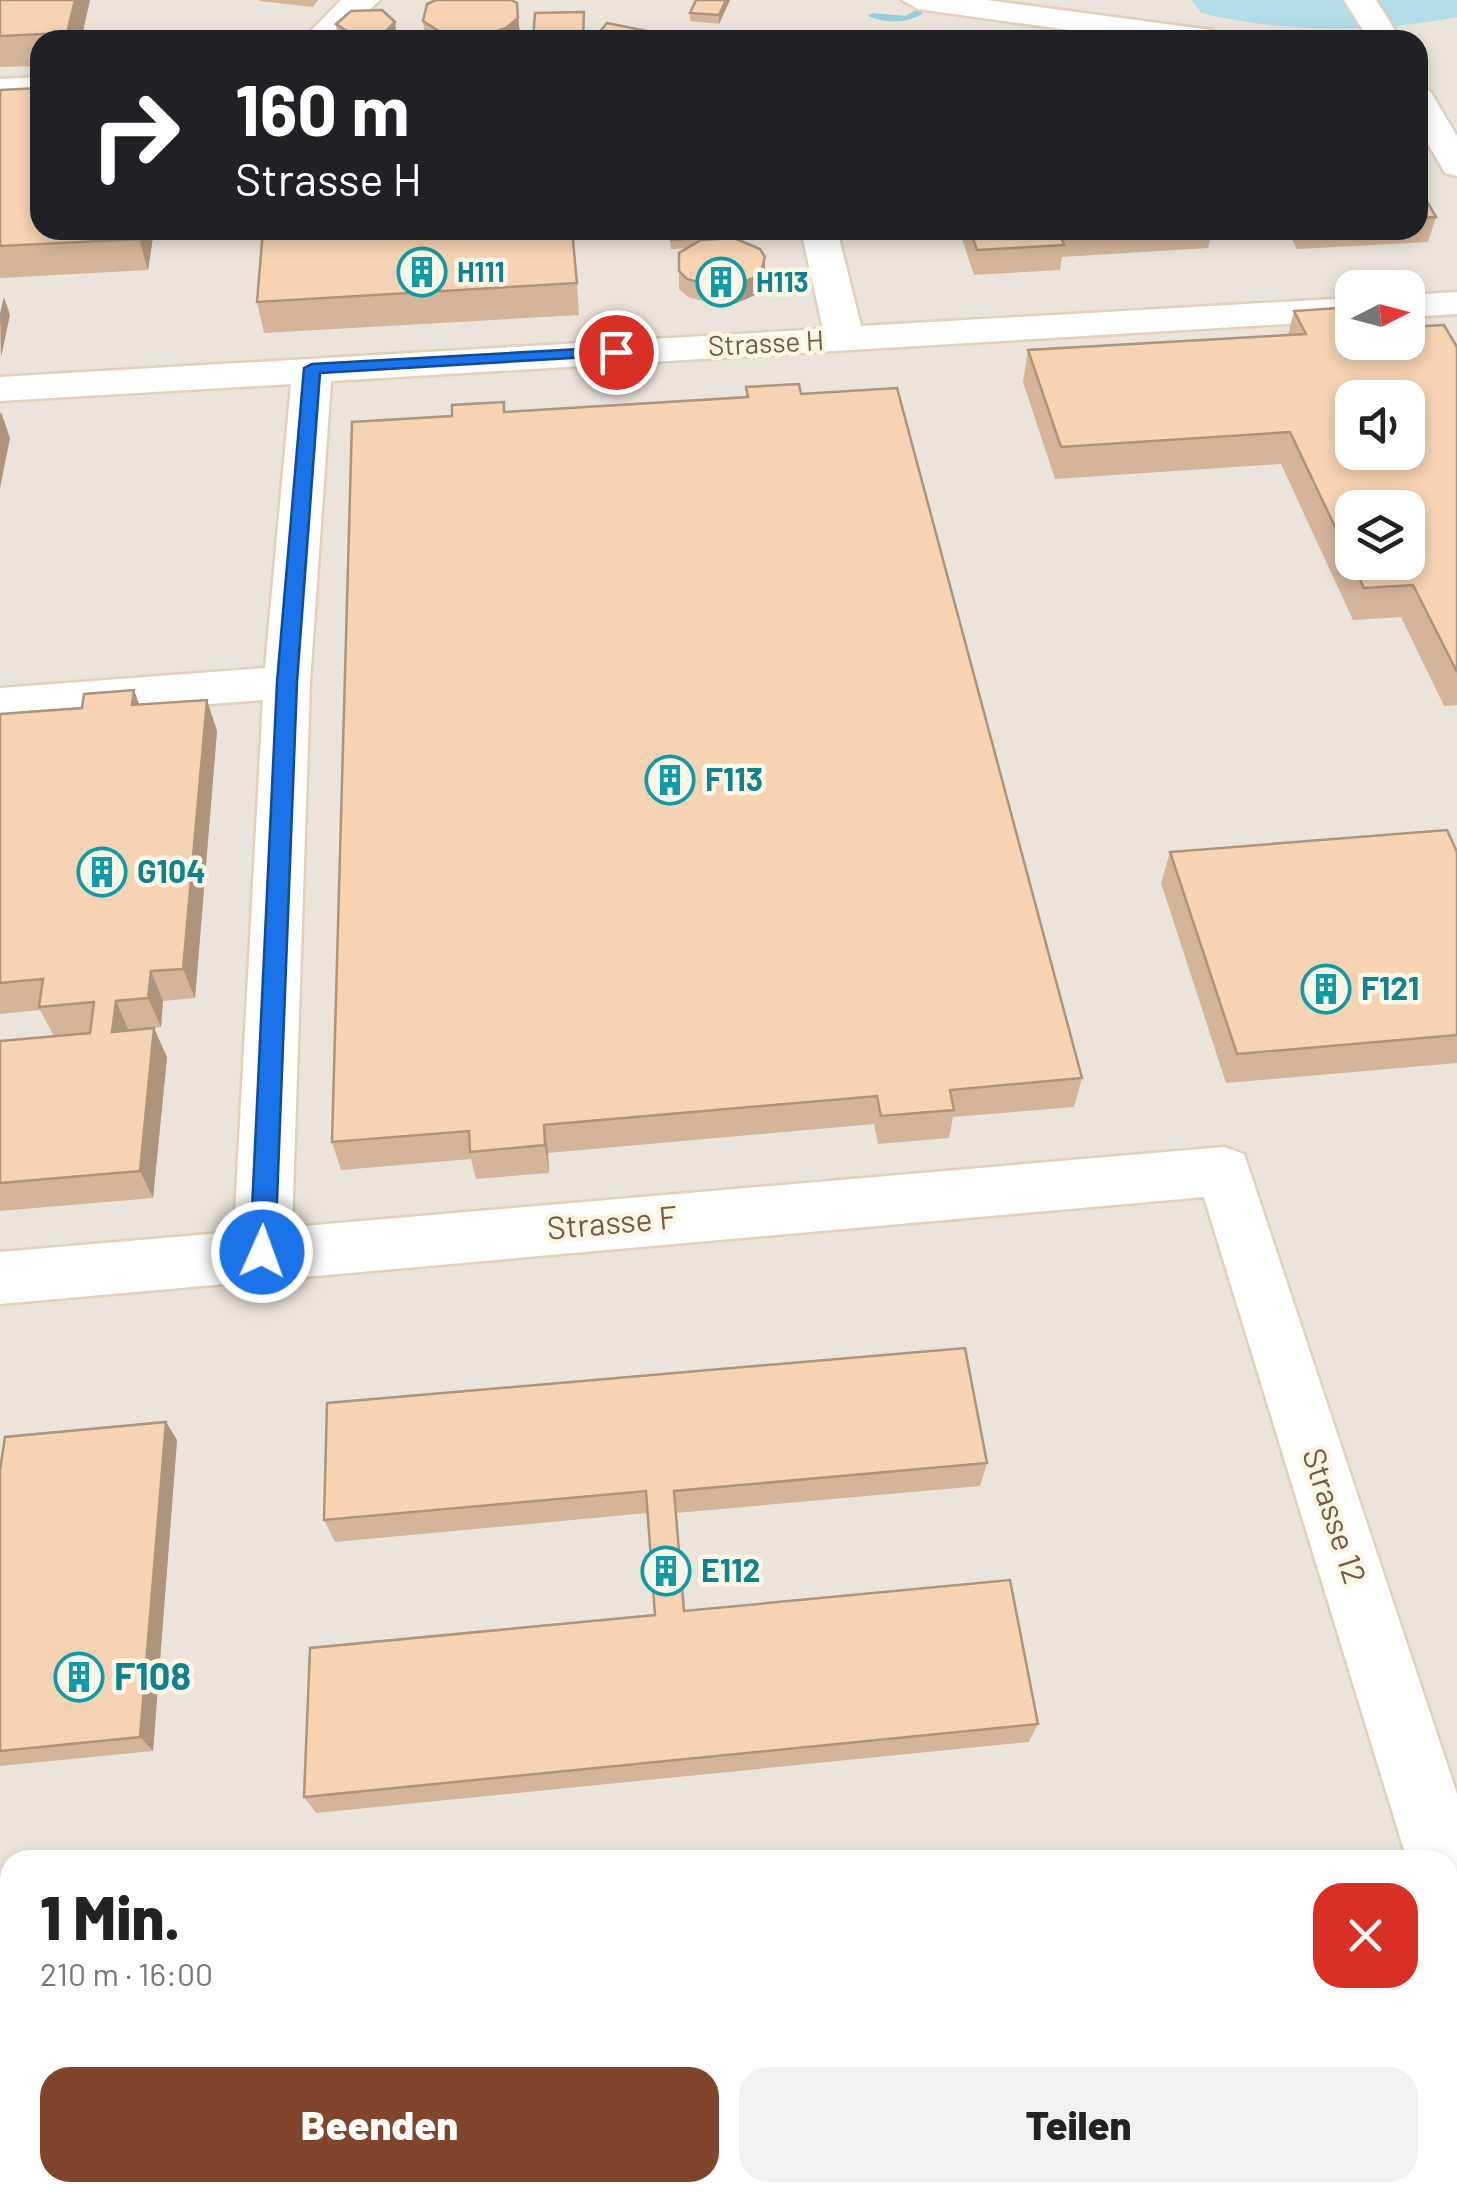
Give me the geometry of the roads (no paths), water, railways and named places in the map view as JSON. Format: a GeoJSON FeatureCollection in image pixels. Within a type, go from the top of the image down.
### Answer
{"type":"FeatureCollection","features":[{"type":"Feature","properties":{"kind":"lane"},"geometry":{"type":"LineString","coordinates":[[328,30],[348,9],[364,0]]}},
{"type":"Feature","properties":{"kind":"lane"},"geometry":{"type":"LineString","coordinates":[[918,0],[1138,30]]}},
{"type":"Feature","properties":{"kind":"lane"},"geometry":{"type":"LineString","coordinates":[[1360,0],[1379,30]]}},
{"type":"Feature","properties":{"kind":"lane"},"geometry":{"type":"LineString","coordinates":[[0,89],[30,88]]}},
{"type":"Feature","properties":{"kind":"lane"},"geometry":{"type":"LineString","coordinates":[[1428,115],[1457,166]]}},
{"type":"Feature","properties":{"kind":"lane"},"geometry":{"type":"LineString","coordinates":[[821,240],[845,339]]}},
{"type":"Feature","properties":{"kind":"lane"},"geometry":{"type":"LineString","coordinates":[[1425,305],[1457,302]]}},
{"type":"Feature","properties":{"kind":"lane","name":"Strasse H"},"geometry":{"type":"LineString","coordinates":[[0,389],[1335,310]]}},
{"type":"Feature","properties":{"kind":"lane"},"geometry":{"type":"LineString","coordinates":[[262,1252],[287,682],[312,368]]}},
{"type":"Feature","properties":{"kind":"lane"},"geometry":{"type":"LineString","coordinates":[[0,704],[287,682]]}},
{"type":"Feature","properties":{"kind":"lane","name":"Strasse F"},"geometry":{"type":"LineString","coordinates":[[0,1278],[262,1252],[1224,1172]]}},
{"type":"Feature","properties":{"kind":"lane","name":"Strasse 12"},"geometry":{"type":"LineString","coordinates":[[1224,1172],[1440,1850]]}},
{"type":"Feature","properties":{"kind":"waterway"},"geometry":{"type":"LineString","coordinates":[[1222,0],[1338,9],[1453,0]]}},
{"type":"Feature","properties":{"kind":"waterway"},"geometry":{"type":"LineString","coordinates":[[873,16],[907,19],[918,12]]}},
{"type":"Feature","properties":{"kind":"place","name":"H111"},"geometry":{"type":"Point","coordinates":[422,272]}},
{"type":"Feature","properties":{"kind":"place","name":"H113"},"geometry":{"type":"Point","coordinates":[721,282]}},
{"type":"Feature","properties":{"kind":"place","name":"F113"},"geometry":{"type":"Point","coordinates":[670,780]}},
{"type":"Feature","properties":{"kind":"place","name":"G104"},"geometry":{"type":"Point","coordinates":[102,872]}},
{"type":"Feature","properties":{"kind":"place","name":"F121"},"geometry":{"type":"Point","coordinates":[1326,989]}},
{"type":"Feature","properties":{"kind":"place","name":"E112"},"geometry":{"type":"Point","coordinates":[666,1571]}},
{"type":"Feature","properties":{"kind":"place","name":"F108"},"geometry":{"type":"Point","coordinates":[79,1677]}}]}
